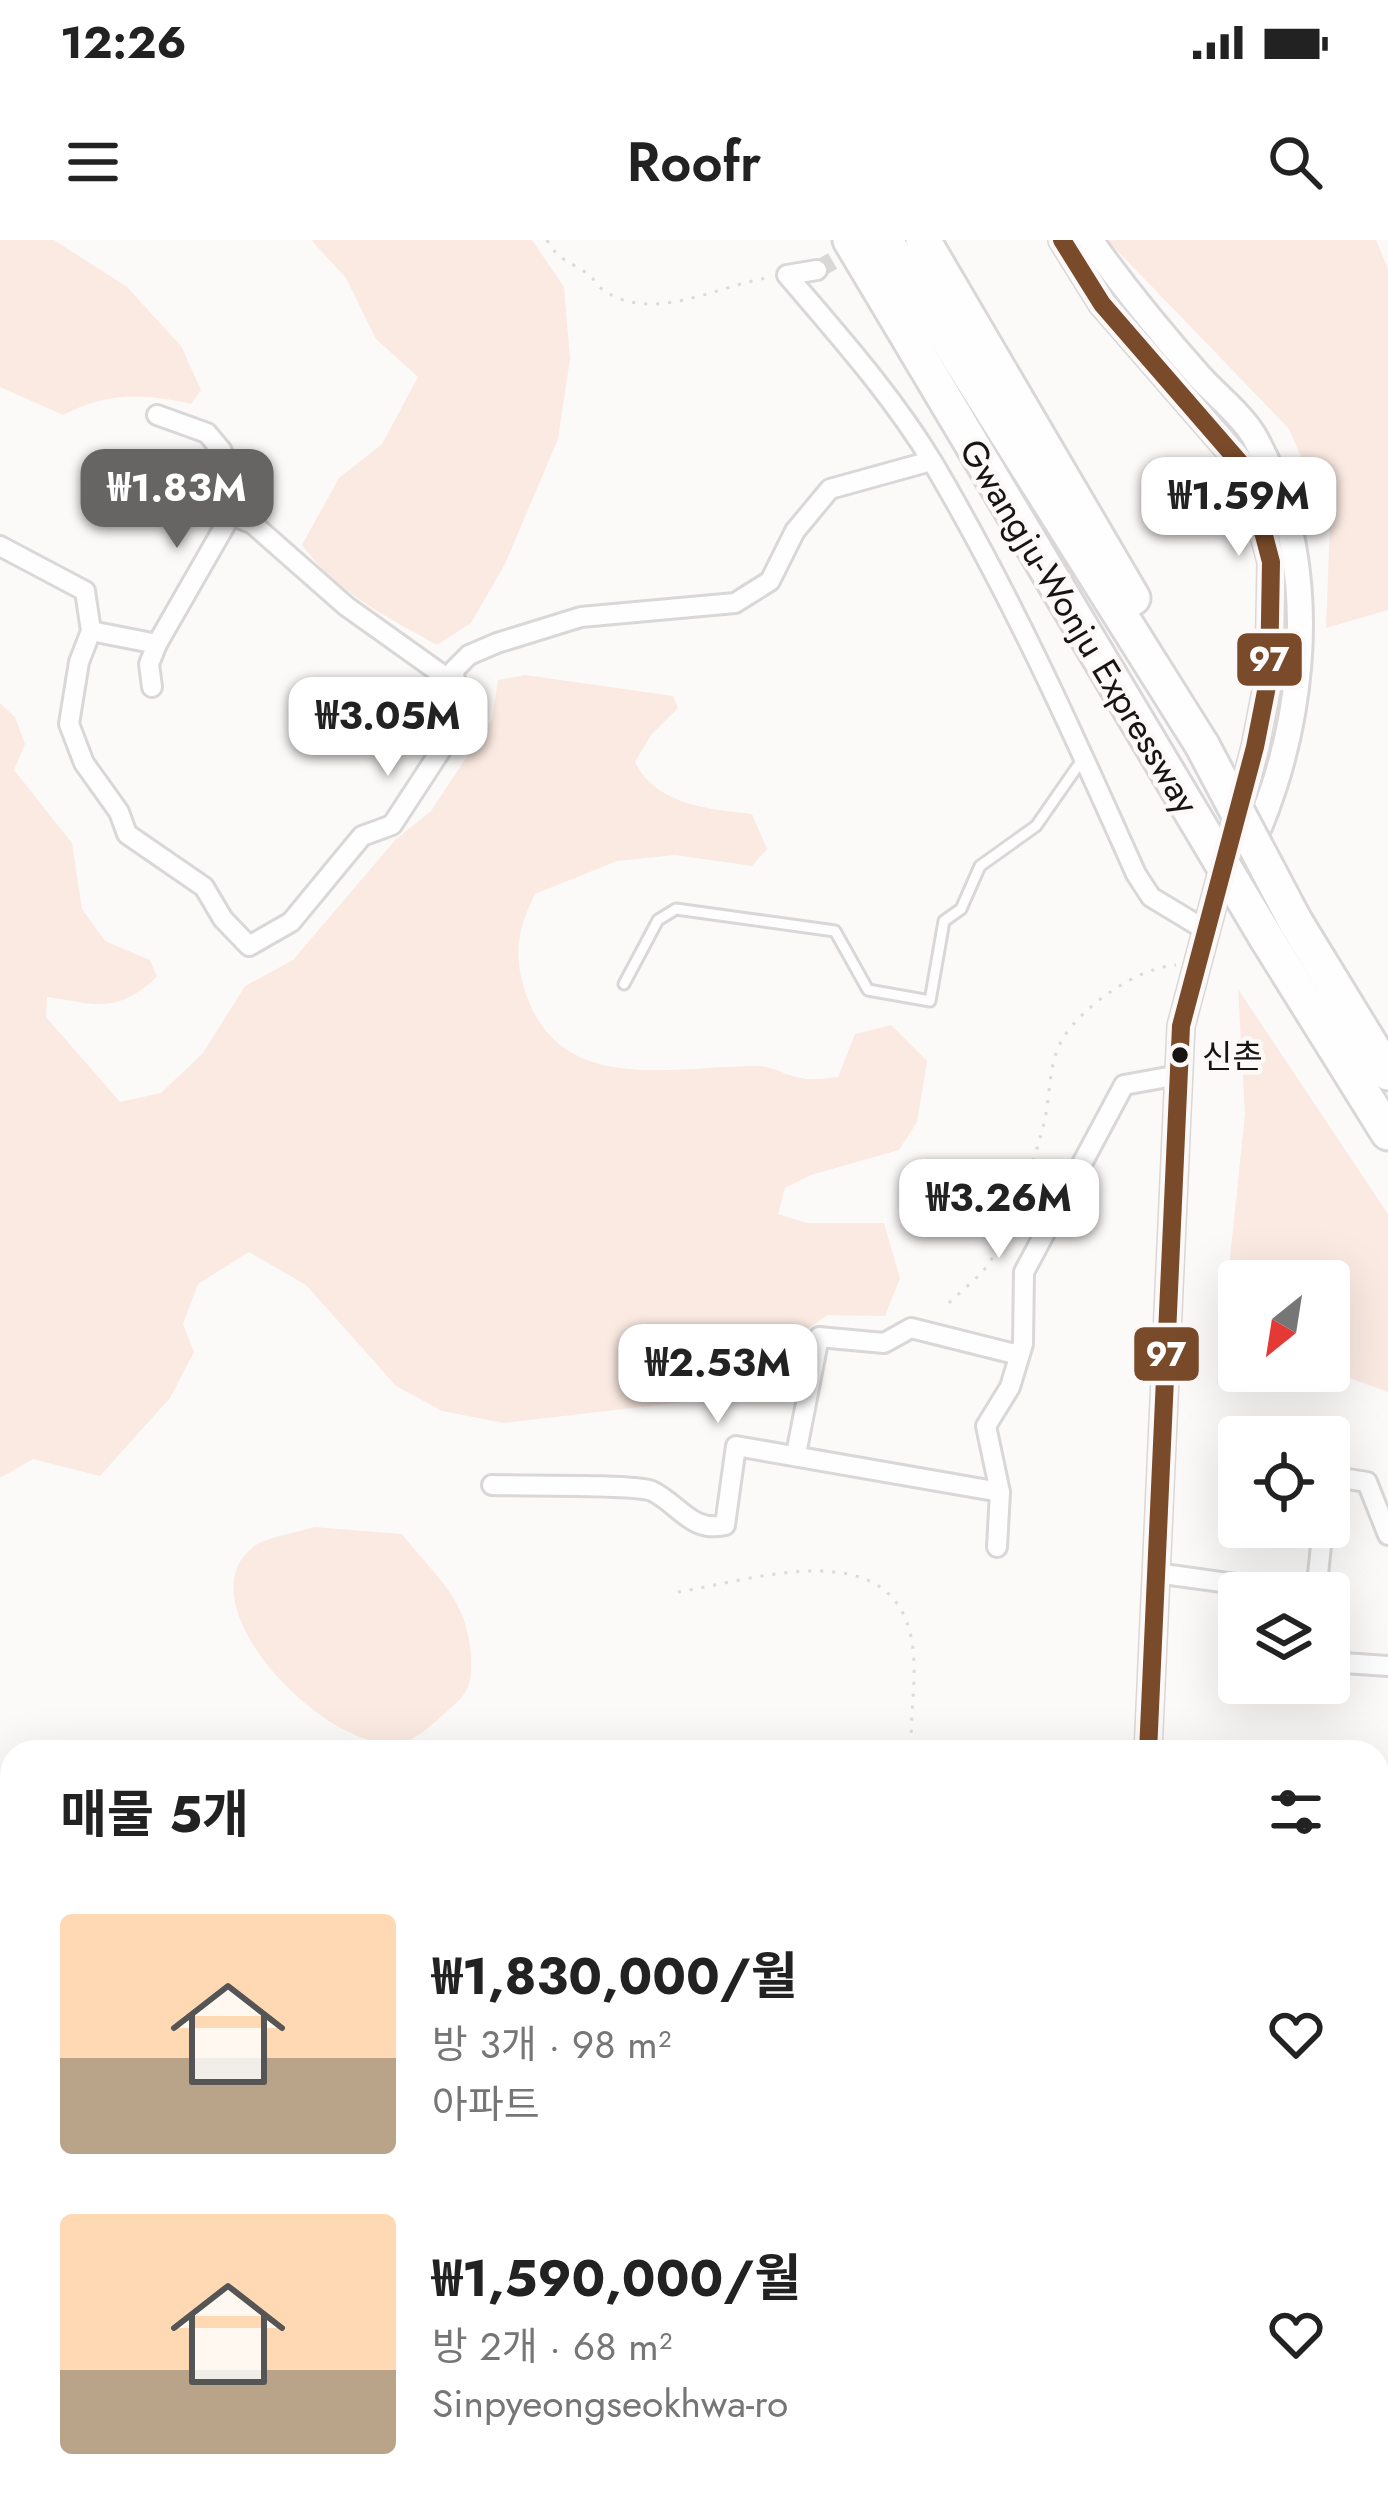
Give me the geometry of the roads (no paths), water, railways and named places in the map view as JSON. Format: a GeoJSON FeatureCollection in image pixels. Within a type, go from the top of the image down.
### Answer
{"type":"FeatureCollection","features":[{"type":"Feature","properties":{"kind":"highway","name":"Gwangju-Wonju Expressway"},"geometry":{"type":"LineString","coordinates":[[850,240],[1168,773],[1388,1073]]}},
{"type":"Feature","properties":{"kind":"highway","name":"Gwangju-Wonju Expressway"},"geometry":{"type":"LineString","coordinates":[[885,240],[1202,745],[1281,930],[1388,1133]]}},
{"type":"Feature","properties":{"kind":"highway"},"geometry":{"type":"LineString","coordinates":[[923,240],[1126,582],[1183,716]]}},
{"type":"Feature","properties":{"kind":"main road"},"geometry":{"type":"LineString","coordinates":[[1062,240],[1102,304],[1247,471],[1271,562],[1269,676],[1256,747],[1181,1025],[1149,1740]]}},
{"type":"Feature","properties":{"kind":"main road"},"geometry":{"type":"LineString","coordinates":[[1090,240],[1137,305],[1252,433],[1275,482],[1292,541],[1299,604],[1282,767],[1245,862],[1204,929]]}},
{"type":"Feature","properties":{"kind":"street"},"geometry":{"type":"LineString","coordinates":[[817,270],[787,275],[864,366],[931,460],[1042,664],[1136,874],[1151,897],[1204,929]]}},
{"type":"Feature","properties":{"kind":"street"},"geometry":{"type":"LineString","coordinates":[[152,687],[149,664],[157,644],[231,515],[222,451],[207,433],[157,415]]}},
{"type":"Feature","properties":{"kind":"street"},"geometry":{"type":"LineString","coordinates":[[0,546],[85,591],[91,631],[79,662],[69,724],[84,763],[119,812],[127,834],[204,887],[223,919],[249,946],[291,922],[362,836],[392,825],[443,747],[457,709],[454,670],[469,655],[581,617],[735,603],[770,581],[795,531],[830,489],[931,460]]}},
{"type":"Feature","properties":{"kind":"street"},"geometry":{"type":"LineString","coordinates":[[231,515],[253,524],[346,607],[454,683]]}},
{"type":"Feature","properties":{"kind":"street"},"geometry":{"type":"LineString","coordinates":[[91,631],[157,644]]}},
{"type":"Feature","properties":{"kind":"street"},"geometry":{"type":"LineString","coordinates":[[997,1547],[1000,1492],[986,1426],[1010,1387],[1019,1355],[1024,1272],[1124,1085],[1179,1076]]}},
{"type":"Feature","properties":{"kind":"street"},"geometry":{"type":"LineString","coordinates":[[796,1454],[819,1337],[884,1343],[911,1328],[1019,1355]]}},
{"type":"Feature","properties":{"kind":"street"},"geometry":{"type":"LineString","coordinates":[[492,1485],[650,1490],[685,1518],[713,1528],[725,1526],[736,1446],[1000,1492]]}},
{"type":"Feature","properties":{"kind":"street"},"geometry":{"type":"LineString","coordinates":[[1350,1479],[1367,1482],[1388,1535]]}},
{"type":"Feature","properties":{"kind":"street"},"geometry":{"type":"LineString","coordinates":[[1156,1573],[1218,1582]]}},
{"type":"Feature","properties":{"kind":"street"},"geometry":{"type":"LineString","coordinates":[[1350,1663],[1388,1666]]}},
{"type":"Feature","properties":{"kind":"lane"},"geometry":{"type":"LineString","coordinates":[[624,984],[658,920],[676,909],[836,931],[868,990],[930,1001],[944,921],[961,909],[980,866],[1036,826],[1084,757]]}},
{"type":"Feature","properties":{"kind":"tunnel"},"geometry":{"type":"LineString","coordinates":[[817,270],[860,245]]}},
{"type":"Feature","properties":{"kind":"place","name":"신촌"},"geometry":{"type":"Point","coordinates":[1180,1055]}}]}
